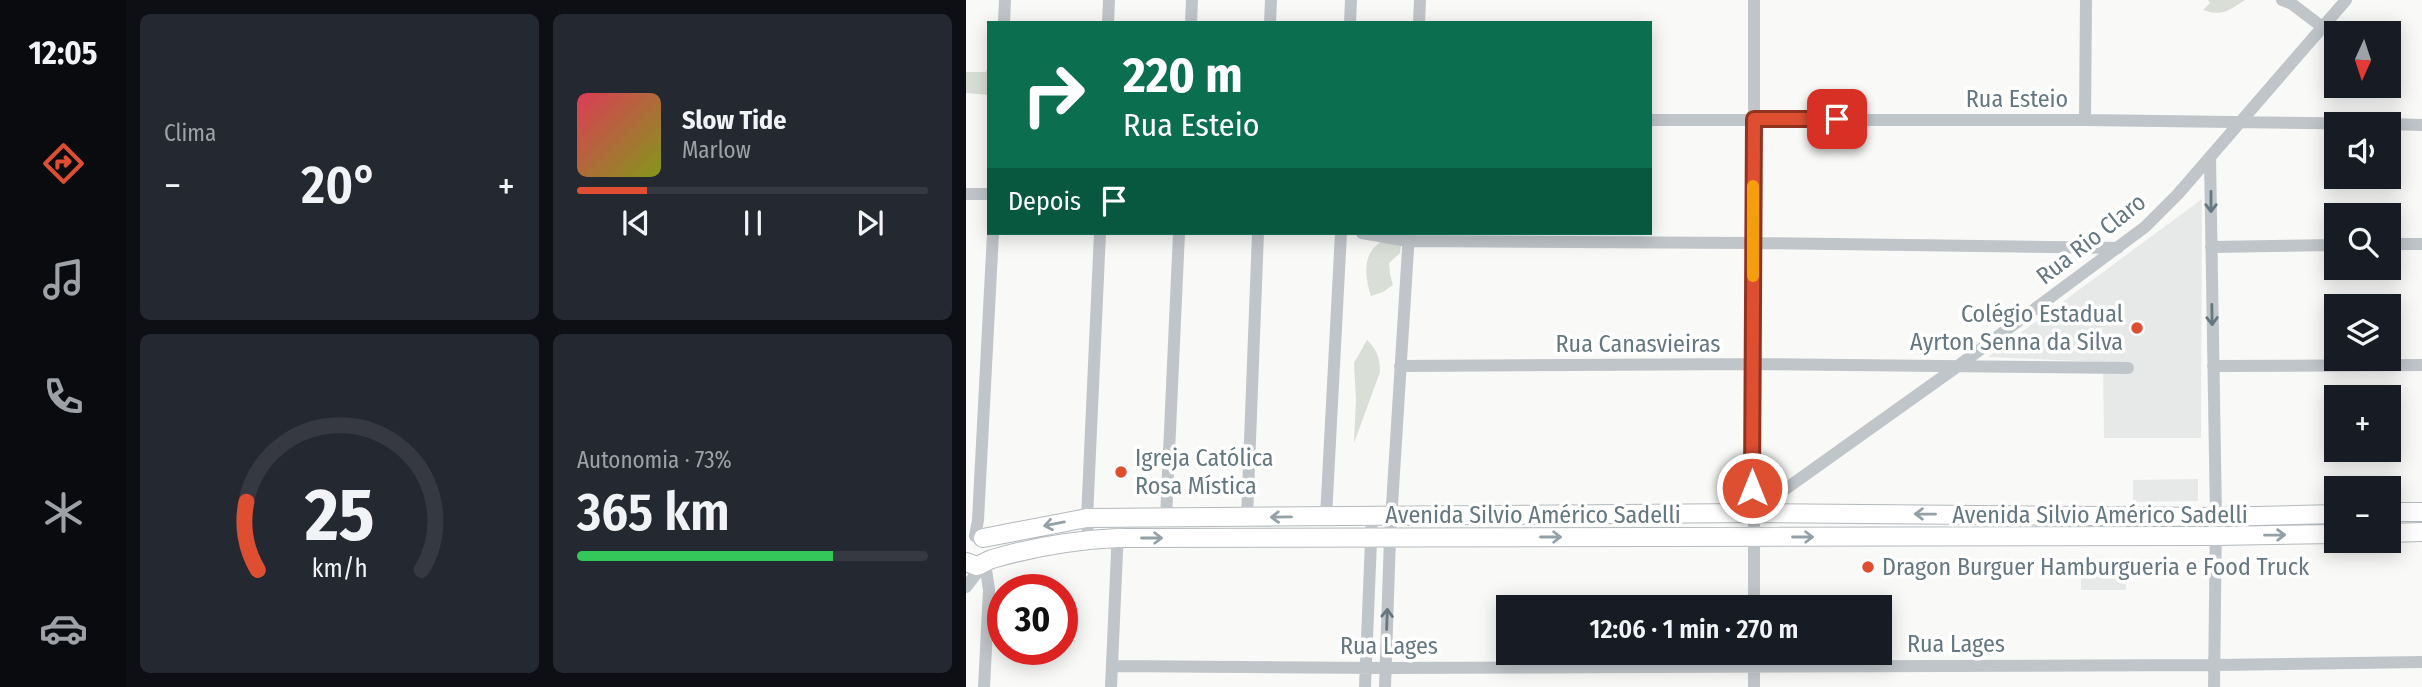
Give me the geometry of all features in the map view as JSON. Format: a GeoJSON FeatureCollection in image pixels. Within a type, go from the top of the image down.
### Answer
{"type":"FeatureCollection","features":[{"type":"Feature","properties":{"kind":"main road"},"geometry":{"type":"LineString","coordinates":[[2401,513],[2422,512]]}},
{"type":"Feature","properties":{"kind":"main road","name":"Avenida Silvio Américo Sadelli"},"geometry":{"type":"LineString","coordinates":[[971,538],[1087,518],[1752,513],[2216,517],[2324,514]]}},
{"type":"Feature","properties":{"kind":"main road"},"geometry":{"type":"LineString","coordinates":[[2401,533],[2422,532]]}},
{"type":"Feature","properties":{"kind":"main road","name":"Avenida Silvio Américo Sadelli"},"geometry":{"type":"LineString","coordinates":[[976,564],[1088,539],[1118,538],[2324,534]]}},
{"type":"Feature","properties":{"kind":"main road"},"geometry":{"type":"LineString","coordinates":[[971,538],[989,544],[991,552],[976,564]]}},
{"type":"Feature","properties":{"kind":"street"},"geometry":{"type":"LineString","coordinates":[[1004,21],[1005,0]]}},
{"type":"Feature","properties":{"kind":"street"},"geometry":{"type":"LineString","coordinates":[[1108,21],[1109,0]]}},
{"type":"Feature","properties":{"kind":"street"},"geometry":{"type":"LineString","coordinates":[[1191,21],[1192,0]]}},
{"type":"Feature","properties":{"kind":"street"},"geometry":{"type":"LineString","coordinates":[[1270,21],[1271,0]]}},
{"type":"Feature","properties":{"kind":"street"},"geometry":{"type":"LineString","coordinates":[[1350,21],[1351,0]]}},
{"type":"Feature","properties":{"kind":"street"},"geometry":{"type":"LineString","coordinates":[[1419,21],[1420,0]]}},
{"type":"Feature","properties":{"kind":"street"},"geometry":{"type":"LineString","coordinates":[[1754,0],[1754,595]]}},
{"type":"Feature","properties":{"kind":"street"},"geometry":{"type":"LineString","coordinates":[[2085,120],[2086,0]]}},
{"type":"Feature","properties":{"kind":"street"},"geometry":{"type":"LineString","coordinates":[[2282,0],[2292,4],[2321,26]]}},
{"type":"Feature","properties":{"kind":"street","name":"Rua Rio Claro"},"geometry":{"type":"LineString","coordinates":[[1752,513],[2118,248],[2162,210],[2346,0]]}},
{"type":"Feature","properties":{"kind":"street","name":"Rua Esteio"},"geometry":{"type":"LineString","coordinates":[[1652,120],[2324,123]]}},
{"type":"Feature","properties":{"kind":"street","name":"Rua Esteio"},"geometry":{"type":"LineString","coordinates":[[2401,124],[2422,125]]}},
{"type":"Feature","properties":{"kind":"street"},"geometry":{"type":"LineString","coordinates":[[2210,157],[2216,517],[2214,687]]}},
{"type":"Feature","properties":{"kind":"street"},"geometry":{"type":"LineString","coordinates":[[966,194],[987,194]]}},
{"type":"Feature","properties":{"kind":"street"},"geometry":{"type":"LineString","coordinates":[[971,538],[978,520],[993,235]]}},
{"type":"Feature","properties":{"kind":"street"},"geometry":{"type":"LineString","coordinates":[[1088,539],[1100,235]]}},
{"type":"Feature","properties":{"kind":"street"},"geometry":{"type":"LineString","coordinates":[[1166,518],[1180,235]]}},
{"type":"Feature","properties":{"kind":"street"},"geometry":{"type":"LineString","coordinates":[[1247,518],[1258,235]]}},
{"type":"Feature","properties":{"kind":"street"},"geometry":{"type":"LineString","coordinates":[[1326,516],[1341,235]]}},
{"type":"Feature","properties":{"kind":"street"},"geometry":{"type":"LineString","coordinates":[[1386,235],[2118,248]]}},
{"type":"Feature","properties":{"kind":"street"},"geometry":{"type":"LineString","coordinates":[[1385,687],[1391,516],[1409,237]]}},
{"type":"Feature","properties":{"kind":"street"},"geometry":{"type":"LineString","coordinates":[[2401,244],[2422,244]]}},
{"type":"Feature","properties":{"kind":"street"},"geometry":{"type":"LineString","coordinates":[[2211,247],[2324,245]]}},
{"type":"Feature","properties":{"kind":"street","name":"Rua Canasvieiras"},"geometry":{"type":"LineString","coordinates":[[1400,366],[1753,364],[2128,368]]}},
{"type":"Feature","properties":{"kind":"street"},"geometry":{"type":"LineString","coordinates":[[2213,366],[2422,365]]}},
{"type":"Feature","properties":{"kind":"street"},"geometry":{"type":"LineString","coordinates":[[1365,687],[1372,516]]}},
{"type":"Feature","properties":{"kind":"street"},"geometry":{"type":"LineString","coordinates":[[1111,687],[1118,518]]}},
{"type":"Feature","properties":{"kind":"street"},"geometry":{"type":"LineString","coordinates":[[966,587],[976,564]]}},
{"type":"Feature","properties":{"kind":"street"},"geometry":{"type":"LineString","coordinates":[[976,564],[989,590],[984,687]]}},
{"type":"Feature","properties":{"kind":"street","name":"Rua Lages"},"geometry":{"type":"LineString","coordinates":[[1892,661],[2214,665],[2422,662]]}},
{"type":"Feature","properties":{"kind":"street","name":"Rua Lages"},"geometry":{"type":"LineString","coordinates":[[1113,666],[1385,668],[1508,665]]}},
{"type":"Feature","properties":{"kind":"street"},"geometry":{"type":"LineString","coordinates":[[1754,665],[1754,687]]}},
{"type":"Feature","properties":{"kind":"shaded area"},"geometry":{"type":"Polygon","coordinates":[[[2208,0],[2245,0],[2226,11],[2216,13],[2203,10],[2210,3],[2208,0]]]}},
{"type":"Feature","properties":{"kind":"shaded area"},"geometry":{"type":"Polygon","coordinates":[[[987,69],[987,95],[966,93],[966,72],[986,72],[987,69]]]}},
{"type":"Feature","properties":{"kind":"shaded area"},"geometry":{"type":"Polygon","coordinates":[[[2202,199],[2201,438],[2104,438],[2103,362],[1988,357],[2202,199]]]}},
{"type":"Feature","properties":{"kind":"shaded area"},"geometry":{"type":"Polygon","coordinates":[[[1385,240],[1401,245],[1400,253],[1389,263],[1393,285],[1371,296],[1367,264],[1372,250],[1385,240]]]}},
{"type":"Feature","properties":{"kind":"shaded area"},"geometry":{"type":"Polygon","coordinates":[[[1367,340],[1377,354],[1380,372],[1354,443],[1354,363],[1367,340]]]}},
{"type":"Feature","properties":{"kind":"shaded area"},"geometry":{"type":"Polygon","coordinates":[[[2198,479],[2198,501],[2133,502],[2133,480],[2198,479]]]}},
{"type":"Feature","properties":{"kind":"shaded area"},"geometry":{"type":"Polygon","coordinates":[[[2081,566],[2126,567],[2126,590],[2081,590],[2081,566]]]}},
{"type":"Feature","properties":{"kind":"slow traffic"},"geometry":{"type":"LineString","coordinates":[[1753,186],[1753,276]]}},
{"type":"Feature","properties":{"kind":"place","name":"Colégio Estadual Ayrton Senna da Silva"},"geometry":{"type":"Point","coordinates":[2137,328]}},
{"type":"Feature","properties":{"kind":"place","name":"Igreja Católica Rosa Mística"},"geometry":{"type":"Point","coordinates":[1121,472]}},
{"type":"Feature","properties":{"kind":"place","name":"Dragon Burguer Hamburgueria e Food Truck"},"geometry":{"type":"Point","coordinates":[1868,567]}},
{"type":"Feature","properties":{"kind":"route"},"geometry":{"type":"LineString","coordinates":[[1752,488],[1754,119],[1837,119]]}}]}
